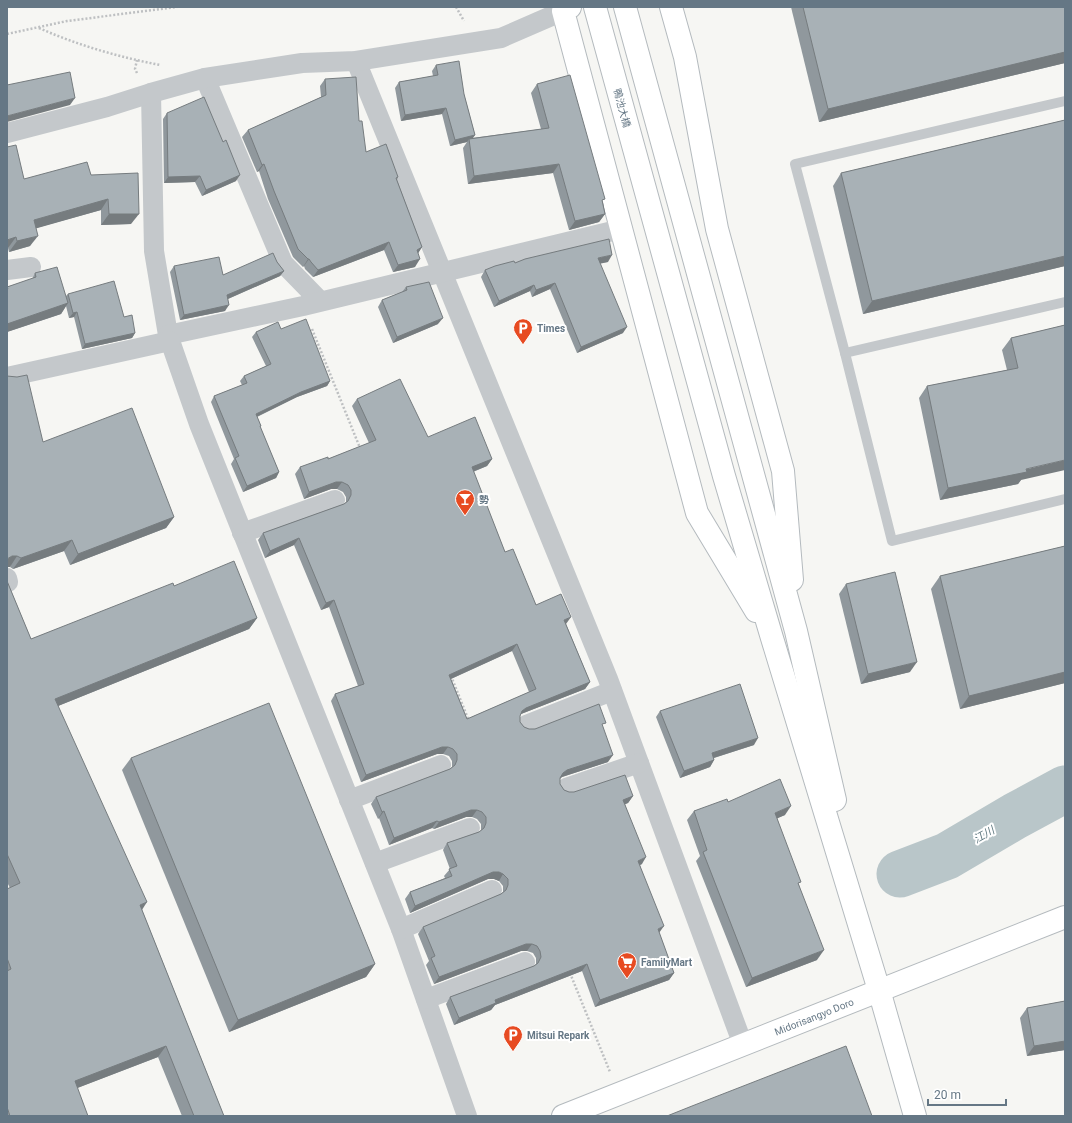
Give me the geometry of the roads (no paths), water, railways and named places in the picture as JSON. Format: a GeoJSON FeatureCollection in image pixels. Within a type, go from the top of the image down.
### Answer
{"type":"FeatureCollection","features":[{"type":"Feature","properties":{"kind":"street","name":"鴨池大橋"},"geometry":{"type":"LineString","coordinates":[[595,7],[724,476],[772,638]]}},
{"type":"Feature","properties":{"kind":"street"},"geometry":{"type":"LineString","coordinates":[[625,7],[796,631],[880,990]]}},
{"type":"Feature","properties":{"kind":"street"},"geometry":{"type":"LineString","coordinates":[[671,7],[685,57],[717,230],[783,471],[796,631]]}},
{"type":"Feature","properties":{"kind":"street"},"geometry":{"type":"LineString","coordinates":[[7,133],[107,107],[204,78],[302,63],[356,61],[501,38],[566,9],[621,229],[697,513],[772,638],[880,990],[915,1116]]}},
{"type":"Feature","properties":{"kind":"street"},"geometry":{"type":"LineString","coordinates":[[356,61],[612,690],[743,1044]]}},
{"type":"Feature","properties":{"kind":"street"},"geometry":{"type":"LineString","coordinates":[[204,78],[283,263],[311,304]]}},
{"type":"Feature","properties":{"kind":"street"},"geometry":{"type":"LineString","coordinates":[[151,93],[154,251],[169,338],[199,424],[401,929],[467,1116]]}},
{"type":"Feature","properties":{"kind":"street"},"geometry":{"type":"LineString","coordinates":[[7,377],[621,229]]}},
{"type":"Feature","properties":{"kind":"street"},"geometry":{"type":"LineString","coordinates":[[7,270],[31,267]]}},
{"type":"Feature","properties":{"kind":"street"},"geometry":{"type":"LineString","coordinates":[[242,533],[335,500]]}},
{"type":"Feature","properties":{"kind":"street"},"geometry":{"type":"LineString","coordinates":[[526,725],[612,690]]}},
{"type":"Feature","properties":{"kind":"street"},"geometry":{"type":"LineString","coordinates":[[566,788],[639,763]]}},
{"type":"Feature","properties":{"kind":"street"},"geometry":{"type":"LineString","coordinates":[[349,800],[441,765]]}},
{"type":"Feature","properties":{"kind":"street"},"geometry":{"type":"LineString","coordinates":[[375,863],[470,828]]}},
{"type":"Feature","properties":{"kind":"street"},"geometry":{"type":"LineString","coordinates":[[401,929],[492,890]]}},
{"type":"Feature","properties":{"kind":"street","name":"Midorisangyo Doro"},"geometry":{"type":"LineString","coordinates":[[563,1116],[1065,918]]}},
{"type":"Feature","properties":{"kind":"street"},"geometry":{"type":"LineString","coordinates":[[426,1000],[525,962]]}},
{"type":"Feature","properties":{"kind":"lane"},"geometry":{"type":"LineString","coordinates":[[1065,101],[795,164],[845,353],[892,541],[1065,499]]}},
{"type":"Feature","properties":{"kind":"lane"},"geometry":{"type":"LineString","coordinates":[[845,353],[1065,302]]}},
{"type":"Feature","properties":{"kind":"waterway","name":"江川"},"geometry":{"type":"LineString","coordinates":[[900,874],[947,856],[1015,816],[1065,789]]}},
{"type":"Feature","properties":{"kind":"place","name":"Times"},"geometry":{"type":"Point","coordinates":[523,345]}},
{"type":"Feature","properties":{"kind":"place","name":"勢"},"geometry":{"type":"Point","coordinates":[465,516]}},
{"type":"Feature","properties":{"kind":"place","name":"FamilyMart"},"geometry":{"type":"Point","coordinates":[627,979]}},
{"type":"Feature","properties":{"kind":"place","name":"Mitsui Repark"},"geometry":{"type":"Point","coordinates":[513,1052]}}]}
